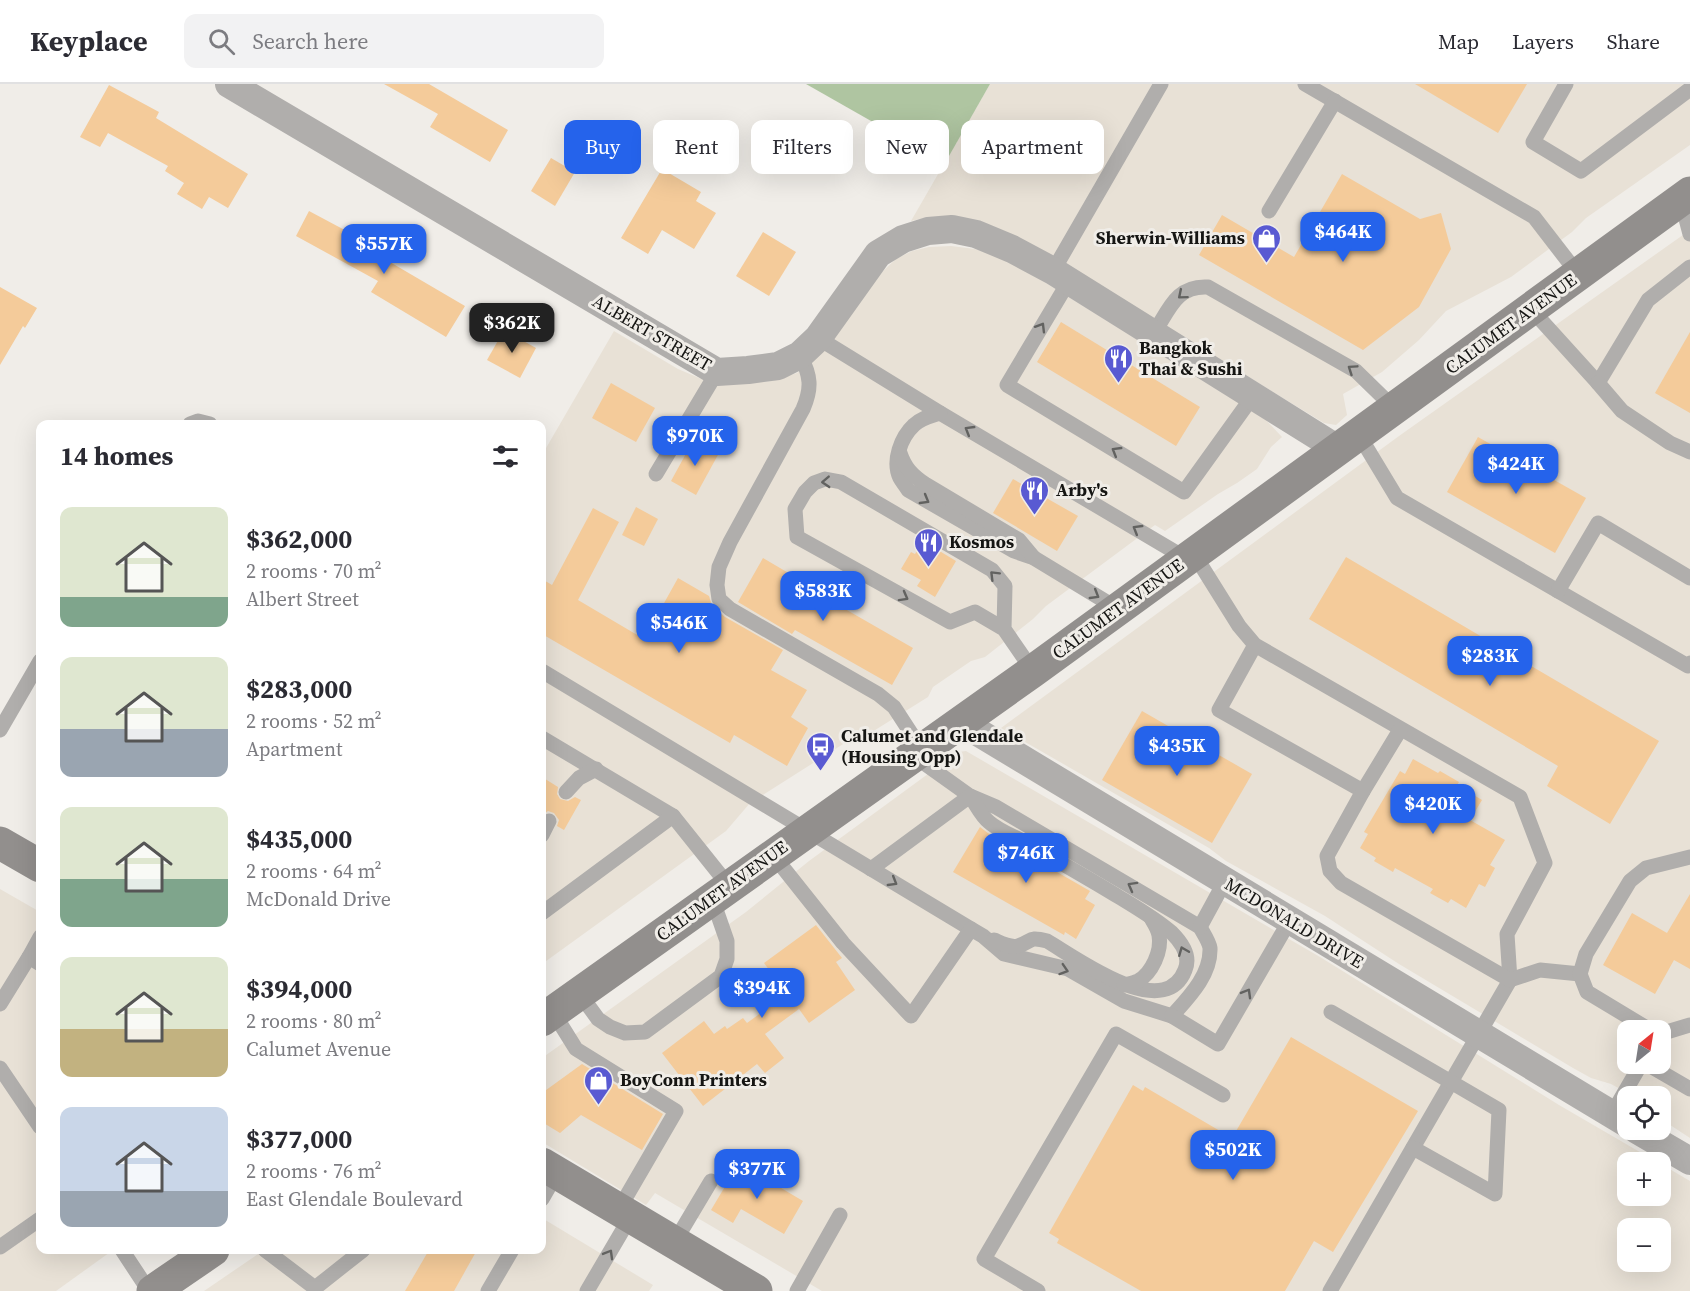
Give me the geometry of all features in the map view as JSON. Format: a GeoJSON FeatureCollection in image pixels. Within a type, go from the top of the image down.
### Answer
{"type":"FeatureCollection","features":[{"type":"Feature","properties":{"kind":"main road","name":"CALUMET AVENUE"},"geometry":{"type":"LineString","coordinates":[[547,1016],[1033,671],[1686,196]]}},
{"type":"Feature","properties":{"kind":"main road"},"geometry":{"type":"LineString","coordinates":[[0,843],[36,864]]}},
{"type":"Feature","properties":{"kind":"main road"},"geometry":{"type":"LineString","coordinates":[[547,1178],[625,1213],[756,1291]]}},
{"type":"Feature","properties":{"kind":"main road"},"geometry":{"type":"LineString","coordinates":[[151,1291],[207,1254]]}},
{"type":"Feature","properties":{"kind":"street","name":"ALBERT STREET"},"geometry":{"type":"LineString","coordinates":[[229,84],[717,372],[778,366],[809,346]]}},
{"type":"Feature","properties":{"kind":"street"},"geometry":{"type":"LineString","coordinates":[[809,346],[878,254],[903,239],[928,231],[952,229],[976,234],[1012,249],[1061,276],[1254,396],[1348,442]]}},
{"type":"Feature","properties":{"kind":"street","name":"MCDONALD DRIVE"},"geometry":{"type":"LineString","coordinates":[[961,722],[1617,1117]]}},
{"type":"Feature","properties":{"kind":"street"},"geometry":{"type":"LineString","coordinates":[[1654,1140],[1690,1161]]}},
{"type":"Feature","properties":{"kind":"lane"},"geometry":{"type":"LineString","coordinates":[[1161,84],[1007,385],[1184,492],[1254,396]]}},
{"type":"Feature","properties":{"kind":"lane"},"geometry":{"type":"LineString","coordinates":[[1305,84],[1534,217],[1578,274]]}},
{"type":"Feature","properties":{"kind":"lane"},"geometry":{"type":"LineString","coordinates":[[1566,84],[1533,142],[1581,171],[1690,88],[1684,84]]}},
{"type":"Feature","properties":{"kind":"lane"},"geometry":{"type":"LineString","coordinates":[[1269,211],[1335,101]]}},
{"type":"Feature","properties":{"kind":"lane"},"geometry":{"type":"LineString","coordinates":[[1686,196],[1690,234]]}},
{"type":"Feature","properties":{"kind":"lane"},"geometry":{"type":"LineString","coordinates":[[1598,383],[1648,300],[1690,267]]}},
{"type":"Feature","properties":{"kind":"lane"},"geometry":{"type":"LineString","coordinates":[[1154,333],[1175,300],[1185,290],[1196,286],[1208,287],[1356,371],[1395,409]]}},
{"type":"Feature","properties":{"kind":"lane"},"geometry":{"type":"LineString","coordinates":[[1530,308],[1622,411],[1670,443],[1690,452]]}},
{"type":"Feature","properties":{"kind":"lane"},"geometry":{"type":"LineString","coordinates":[[1124,1001],[1175,984],[1186,969],[1184,947],[1173,934],[1150,916],[1094,882],[988,822],[970,796],[918,753],[894,707],[878,694],[730,609],[719,599],[717,585],[719,567],[726,550],[810,393],[806,366],[809,346],[940,413],[1190,557],[1255,645],[1520,797],[1545,863],[1507,934],[1510,980],[1330,1291]]}},
{"type":"Feature","properties":{"kind":"lane"},"geometry":{"type":"LineString","coordinates":[[656,474],[717,372]]}},
{"type":"Feature","properties":{"kind":"lane"},"geometry":{"type":"LineString","coordinates":[[940,413],[925,417],[915,424],[906,435],[899,450],[897,464],[900,478],[908,490],[1014,551],[1034,558],[1118,609]]}},
{"type":"Feature","properties":{"kind":"lane"},"geometry":{"type":"LineString","coordinates":[[1348,442],[1397,498],[1688,666],[1690,663]]}},
{"type":"Feature","properties":{"kind":"lane"},"geometry":{"type":"LineString","coordinates":[[1004,629],[1005,586],[992,570],[841,482],[825,479],[814,483],[805,492],[795,509],[797,537],[950,622],[975,612],[1004,629],[1033,671]]}},
{"type":"Feature","properties":{"kind":"lane"},"geometry":{"type":"LineString","coordinates":[[1558,591],[1598,523],[1690,578]]}},
{"type":"Feature","properties":{"kind":"lane"},"geometry":{"type":"LineString","coordinates":[[1255,645],[1220,710],[1364,790]]}},
{"type":"Feature","properties":{"kind":"lane"},"geometry":{"type":"LineString","coordinates":[[0,730],[36,668]]}},
{"type":"Feature","properties":{"kind":"lane"},"geometry":{"type":"LineString","coordinates":[[546,673],[977,932],[1009,946],[1018,946],[1035,938],[1047,941],[1124,985],[1151,991]]}},
{"type":"Feature","properties":{"kind":"lane"},"geometry":{"type":"LineString","coordinates":[[1400,730],[1327,856],[1330,871],[1341,883],[1510,980],[1539,970],[1580,975]]}},
{"type":"Feature","properties":{"kind":"lane"},"geometry":{"type":"LineString","coordinates":[[546,740],[673,816],[720,892],[727,941],[727,959],[722,976],[645,1032],[625,1033],[598,1020],[579,993]]}},
{"type":"Feature","properties":{"kind":"lane"},"geometry":{"type":"LineString","coordinates":[[566,792],[579,778],[596,769]]}},
{"type":"Feature","properties":{"kind":"lane"},"geometry":{"type":"LineString","coordinates":[[871,869],[970,796]]}},
{"type":"Feature","properties":{"kind":"lane"},"geometry":{"type":"LineString","coordinates":[[970,796],[996,807],[1200,927],[1210,946],[1207,968],[1193,993],[1172,1016]]}},
{"type":"Feature","properties":{"kind":"lane"},"geometry":{"type":"LineString","coordinates":[[546,911],[673,816]]}},
{"type":"Feature","properties":{"kind":"lane"},"geometry":{"type":"LineString","coordinates":[[546,827],[549,821]]}},
{"type":"Feature","properties":{"kind":"lane"},"geometry":{"type":"LineString","coordinates":[[772,855],[843,943],[910,1017],[977,932]]}},
{"type":"Feature","properties":{"kind":"lane"},"geometry":{"type":"LineString","coordinates":[[1633,1020],[1587,992],[1580,975],[1586,954],[1630,881],[1646,868],[1690,857]]}},
{"type":"Feature","properties":{"kind":"lane"},"geometry":{"type":"LineString","coordinates":[[1200,927],[1225,881]]}},
{"type":"Feature","properties":{"kind":"lane"},"geometry":{"type":"LineString","coordinates":[[1124,985],[1144,976],[1156,958],[1159,935],[1150,916]]}},
{"type":"Feature","properties":{"kind":"lane"},"geometry":{"type":"LineString","coordinates":[[977,932],[1004,954],[1068,969],[1124,1001],[1172,1016],[1218,1044],[1290,920]]}},
{"type":"Feature","properties":{"kind":"lane"},"geometry":{"type":"LineString","coordinates":[[0,1004],[35,961]]}},
{"type":"Feature","properties":{"kind":"lane"},"geometry":{"type":"LineString","coordinates":[[1331,1012],[1499,1110],[1495,1194],[1413,1148]]}},
{"type":"Feature","properties":{"kind":"lane"},"geometry":{"type":"LineString","coordinates":[[547,1016],[576,1049],[676,1111],[587,1291]]}},
{"type":"Feature","properties":{"kind":"lane"},"geometry":{"type":"LineString","coordinates":[[1671,1031],[1690,1025]]}},
{"type":"Feature","properties":{"kind":"lane"},"geometry":{"type":"LineString","coordinates":[[1038,1291],[984,1259],[1116,1034],[1223,1095]]}},
{"type":"Feature","properties":{"kind":"lane"},"geometry":{"type":"LineString","coordinates":[[0,1068],[36,1121]]}},
{"type":"Feature","properties":{"kind":"lane"},"geometry":{"type":"LineString","coordinates":[[1664,1074],[1690,1089]]}},
{"type":"Feature","properties":{"kind":"lane"},"geometry":{"type":"LineString","coordinates":[[674,1242],[711,1181]]}},
{"type":"Feature","properties":{"kind":"lane"},"geometry":{"type":"LineString","coordinates":[[797,1291],[840,1215]]}},
{"type":"Feature","properties":{"kind":"lane"},"geometry":{"type":"LineString","coordinates":[[0,1247],[36,1222]]}},
{"type":"Feature","properties":{"kind":"lane"},"geometry":{"type":"LineString","coordinates":[[125,1254],[151,1291]]}},
{"type":"Feature","properties":{"kind":"lane"},"geometry":{"type":"LineString","coordinates":[[270,1254],[316,1290],[358,1254]]}},
{"type":"Feature","properties":{"kind":"lane"},"geometry":{"type":"LineString","coordinates":[[488,1291],[510,1254]]}},
{"type":"Feature","properties":{"kind":"shaded area"},"geometry":{"type":"Polygon","coordinates":[[[990,84],[1690,84],[1690,145],[1586,218],[1572,232],[1511,277],[1446,311],[1419,340],[1382,372],[1343,394],[1347,415],[1336,425],[1324,423],[1181,336],[930,217],[911,221],[938,174],[949,174],[949,155],[961,134],[961,174],[1104,174],[1104,120],[969,120],[990,84]]]}},
{"type":"Feature","properties":{"kind":"shaded area"},"geometry":{"type":"Polygon","coordinates":[[[1690,230],[1690,1138],[1671,1126],[1671,1086],[1617,1087],[1591,1078],[1399,964],[1325,916],[1226,861],[1209,848],[1001,728],[1399,436],[1690,230]]]}},
{"type":"Feature","properties":{"kind":"shaded area"},"geometry":{"type":"Polygon","coordinates":[[[951,246],[975,249],[994,255],[1035,276],[1266,420],[1282,437],[1271,447],[1257,469],[1165,531],[1155,525],[1046,606],[985,657],[971,661],[933,687],[928,697],[872,732],[859,734],[750,803],[726,831],[546,961],[546,448],[614,331],[678,369],[704,380],[743,383],[771,381],[797,373],[819,354],[882,272],[896,259],[912,251],[929,247],[951,246]]]}},
{"type":"Feature","properties":{"kind":"shaded area"},"geometry":{"type":"Polygon","coordinates":[[[966,751],[1320,957],[1559,1105],[1640,1152],[1617,1152],[1617,1206],[1671,1206],[1671,1170],[1690,1181],[1690,1291],[822,1291],[655,1193],[646,1205],[546,1144],[546,1055],[746,912],[809,861],[958,752],[966,751]]]}},
{"type":"Feature","properties":{"kind":"shaded area"},"geometry":{"type":"Polygon","coordinates":[[[0,889],[36,910],[36,1254],[107,1254],[56,1291],[0,1291],[0,889]]]}},
{"type":"Feature","properties":{"kind":"shaded area"},"geometry":{"type":"Polygon","coordinates":[[[546,1220],[653,1285],[649,1291],[204,1291],[258,1254],[546,1254],[546,1220]]]}},
{"type":"Feature","properties":{"kind":"green space"},"geometry":{"type":"Polygon","coordinates":[[[806,84],[990,84],[969,120],[961,120],[961,135],[949,156],[949,120],[869,120],[806,84]]]}},
{"type":"Feature","properties":{"kind":"building"},"geometry":{"type":"Polygon","coordinates":[[[384,84],[429,84],[508,130],[490,162],[430,127],[438,114],[384,84]]]}},
{"type":"Feature","properties":{"kind":"building"},"geometry":{"type":"Polygon","coordinates":[[[1415,84],[1527,84],[1498,133],[1415,84]]]}},
{"type":"Feature","properties":{"kind":"building"},"geometry":{"type":"Polygon","coordinates":[[[109,85],[159,112],[156,118],[248,174],[228,208],[209,197],[202,209],[177,194],[184,183],[165,171],[168,166],[108,133],[100,147],[80,137],[109,85]]]}},
{"type":"Feature","properties":{"kind":"building"},"geometry":{"type":"Polygon","coordinates":[[[551,158],[564,166],[564,174],[574,174],[555,206],[531,191],[551,158]]]}},
{"type":"Feature","properties":{"kind":"building"},"geometry":{"type":"Polygon","coordinates":[[[659,174],[670,174],[701,192],[696,201],[716,213],[694,249],[662,230],[648,254],[621,238],[659,174]]]}},
{"type":"Feature","properties":{"kind":"building"},"geometry":{"type":"Polygon","coordinates":[[[1342,174],[1420,219],[1441,213],[1451,249],[1419,307],[1363,350],[1199,255],[1222,215],[1294,257],[1342,174]]]}},
{"type":"Feature","properties":{"kind":"building"},"geometry":{"type":"Polygon","coordinates":[[[309,211],[369,243],[366,248],[465,306],[446,337],[371,292],[378,281],[296,236],[309,211]]]}},
{"type":"Feature","properties":{"kind":"building"},"geometry":{"type":"Polygon","coordinates":[[[763,232],[796,252],[769,296],[736,276],[763,232]]]}},
{"type":"Feature","properties":{"kind":"building"},"geometry":{"type":"Polygon","coordinates":[[[0,287],[37,308],[25,328],[23,326],[0,365],[0,287]]]}},
{"type":"Feature","properties":{"kind":"building","name":"Bangkok Thai & Sushi"},"geometry":{"type":"Polygon","coordinates":[[[1061,322],[1200,407],[1176,446],[1037,362],[1061,322]]]}},
{"type":"Feature","properties":{"kind":"building"},"geometry":{"type":"Polygon","coordinates":[[[504,330],[536,348],[520,378],[487,360],[504,330]]]}},
{"type":"Feature","properties":{"kind":"building"},"geometry":{"type":"Polygon","coordinates":[[[1690,332],[1690,413],[1655,393],[1690,332]]]}},
{"type":"Feature","properties":{"kind":"building"},"geometry":{"type":"Polygon","coordinates":[[[611,383],[655,408],[636,442],[592,418],[611,383]]]}},
{"type":"Feature","properties":{"kind":"building"},"geometry":{"type":"Polygon","coordinates":[[[1478,437],[1586,498],[1555,553],[1447,492],[1478,437]]]}},
{"type":"Feature","properties":{"kind":"building"},"geometry":{"type":"Polygon","coordinates":[[[694,439],[719,453],[696,495],[671,481],[694,439]]]}},
{"type":"Feature","properties":{"kind":"building","name":"Arby's"},"geometry":{"type":"Polygon","coordinates":[[[1013,479],[1078,516],[1057,551],[993,513],[1013,479]]]}},
{"type":"Feature","properties":{"kind":"building"},"geometry":{"type":"Polygon","coordinates":[[[636,507],[658,519],[644,546],[622,535],[636,507]]]}},
{"type":"Feature","properties":{"kind":"building"},"geometry":{"type":"Polygon","coordinates":[[[593,508],[619,522],[578,600],[644,639],[678,578],[709,596],[712,606],[725,617],[783,650],[771,670],[807,690],[791,717],[808,728],[787,766],[734,735],[730,743],[546,636],[546,581],[552,585],[593,508]]]}},
{"type":"Feature","properties":{"kind":"building","name":"Kosmos"},"geometry":{"type":"Polygon","coordinates":[[[923,541],[956,561],[935,597],[917,586],[921,580],[901,569],[911,552],[915,554],[923,541]]]}},
{"type":"Feature","properties":{"kind":"building"},"geometry":{"type":"Polygon","coordinates":[[[1346,557],[1659,741],[1610,824],[1547,786],[1558,766],[1309,619],[1346,557]]]}},
{"type":"Feature","properties":{"kind":"building"},"geometry":{"type":"Polygon","coordinates":[[[763,558],[814,588],[812,590],[913,648],[892,685],[795,630],[792,634],[738,602],[763,558]]]}},
{"type":"Feature","properties":{"kind":"building"},"geometry":{"type":"Polygon","coordinates":[[[1142,711],[1252,774],[1212,843],[1102,780],[1142,711]]]}},
{"type":"Feature","properties":{"kind":"building"},"geometry":{"type":"Polygon","coordinates":[[[1413,759],[1459,782],[1457,785],[1482,800],[1470,820],[1505,840],[1490,865],[1495,868],[1485,887],[1479,884],[1466,908],[1451,899],[1448,903],[1430,893],[1433,889],[1395,868],[1393,872],[1374,861],[1376,858],[1360,848],[1368,834],[1364,832],[1400,771],[1405,774],[1413,759]]]}},
{"type":"Feature","properties":{"kind":"building"},"geometry":{"type":"Polygon","coordinates":[[[546,780],[558,787],[557,794],[560,799],[568,801],[575,797],[581,800],[564,830],[557,826],[559,820],[554,813],[546,812],[546,780]]]}},
{"type":"Feature","properties":{"kind":"building"},"geometry":{"type":"Polygon","coordinates":[[[980,827],[993,837],[1090,891],[1085,899],[1095,905],[1076,939],[1065,932],[1064,935],[953,872],[980,827]]]}},
{"type":"Feature","properties":{"kind":"building"},"geometry":{"type":"Polygon","coordinates":[[[1690,894],[1690,969],[1674,960],[1655,994],[1603,965],[1632,913],[1667,933],[1690,894]]]}},
{"type":"Feature","properties":{"kind":"building"},"geometry":{"type":"Polygon","coordinates":[[[816,925],[842,958],[836,962],[855,990],[809,1023],[799,1009],[765,1034],[784,1058],[765,1073],[757,1064],[703,1106],[662,1053],[704,1021],[714,1034],[725,1026],[727,1029],[743,1018],[747,1023],[787,994],[764,963],[816,925]]]}},
{"type":"Feature","properties":{"kind":"building"},"geometry":{"type":"Polygon","coordinates":[[[1291,1037],[1418,1111],[1333,1252],[1314,1241],[1285,1291],[1141,1291],[1057,1243],[1059,1239],[1049,1233],[1133,1085],[1143,1091],[1145,1087],[1232,1138],[1291,1037]]]}},
{"type":"Feature","properties":{"kind":"building","name":"BoyConn Printers"},"geometry":{"type":"Polygon","coordinates":[[[582,1064],[663,1114],[642,1150],[581,1115],[560,1133],[546,1124],[546,1090],[582,1064]]]}},
{"type":"Feature","properties":{"kind":"building"},"geometry":{"type":"Polygon","coordinates":[[[739,1163],[803,1201],[784,1234],[741,1209],[733,1223],[711,1210],[739,1163]]]}},
{"type":"Feature","properties":{"kind":"building"},"geometry":{"type":"Polygon","coordinates":[[[427,1254],[475,1254],[454,1291],[405,1291],[427,1254]]]}},
{"type":"Feature","properties":{"kind":"place","name":"Sherwin-Williams"},"geometry":{"type":"Point","coordinates":[1266,264]}},
{"type":"Feature","properties":{"kind":"place","name":"Bangkok Thai & Sushi"},"geometry":{"type":"Point","coordinates":[1118,384]}},
{"type":"Feature","properties":{"kind":"place","name":"Arby's"},"geometry":{"type":"Point","coordinates":[1035,516]}},
{"type":"Feature","properties":{"kind":"place","name":"Kosmos"},"geometry":{"type":"Point","coordinates":[928,568]}},
{"type":"Feature","properties":{"kind":"place","name":"Calumet and Glendale (Housing Opp)"},"geometry":{"type":"Point","coordinates":[820,772]}},
{"type":"Feature","properties":{"kind":"place","name":"BoyConn Printers"},"geometry":{"type":"Point","coordinates":[599,1106]}}]}
